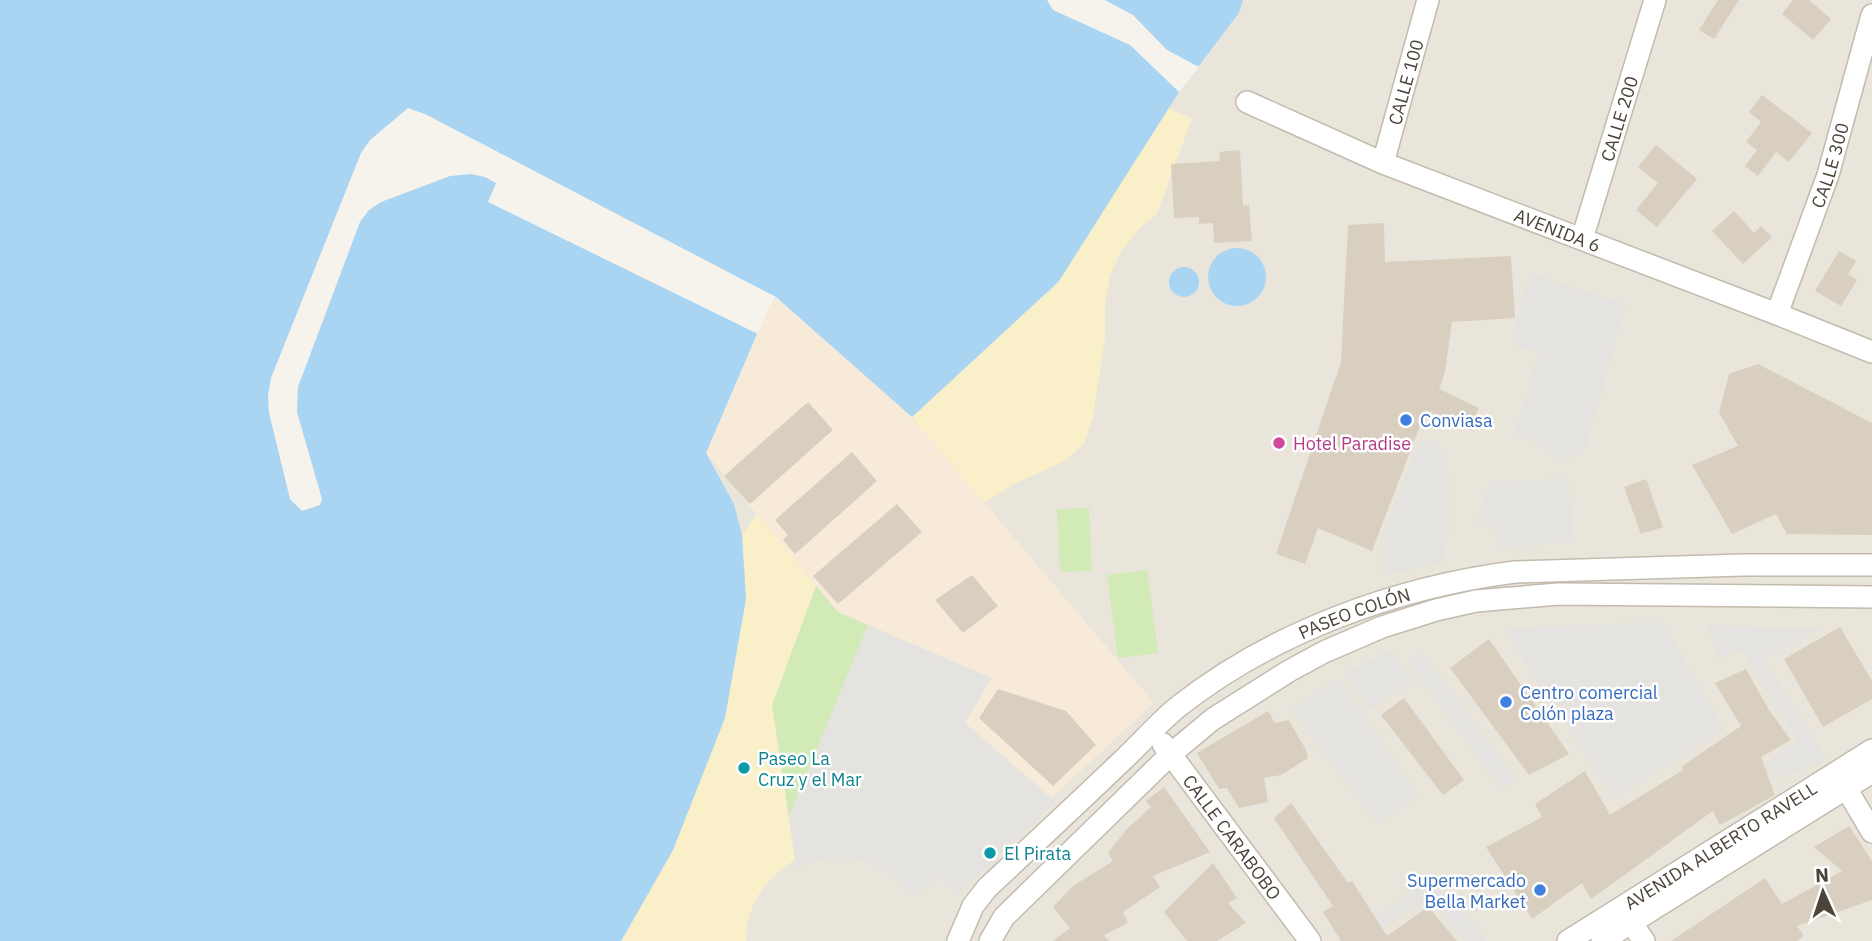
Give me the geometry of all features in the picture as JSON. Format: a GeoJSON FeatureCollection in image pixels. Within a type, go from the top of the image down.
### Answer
{"type":"FeatureCollection","features":[{"type":"Feature","properties":{"kind":"street","name":"CALLE 100"},"geometry":{"type":"LineString","coordinates":[[1383,163],[1429,0]]}},
{"type":"Feature","properties":{"kind":"street","name":"CALLE 200"},"geometry":{"type":"LineString","coordinates":[[1582,239],[1654,0]]}},
{"type":"Feature","properties":{"kind":"street","name":"CALLE 300"},"geometry":{"type":"LineString","coordinates":[[1777,314],[1828,175],[1872,15]]}},
{"type":"Feature","properties":{"kind":"street","name":"AVENIDA 6"},"geometry":{"type":"LineString","coordinates":[[1247,102],[1383,163],[1872,352]]}},
{"type":"Feature","properties":{"kind":"street","name":"PASEO COLÓN"},"geometry":{"type":"LineString","coordinates":[[958,941],[973,906],[987,888],[1177,708],[1263,652],[1301,632],[1375,604],[1481,576],[1565,569],[1872,565]]}},
{"type":"Feature","properties":{"kind":"street","name":"PASEO COLÓN"},"geometry":{"type":"LineString","coordinates":[[994,934],[1004,917],[1172,754],[1213,719],[1289,671],[1382,626],[1476,601],[1558,594],[1872,597]]}},
{"type":"Feature","properties":{"kind":"street","name":"CALLE CARABOBO"},"geometry":{"type":"LineString","coordinates":[[1152,732],[1172,754],[1310,941]]}},
{"type":"Feature","properties":{"kind":"street","name":"AVENIDA ALBERTO RAVELL"},"geometry":{"type":"LineString","coordinates":[[1568,941],[1626,915],[1837,782],[1872,750]]}},
{"type":"Feature","properties":{"kind":"street","name":"AVENIDA ALBERTO RAVELL"},"geometry":{"type":"LineString","coordinates":[[1837,782],[1872,772]]}},
{"type":"Feature","properties":{"kind":"street"},"geometry":{"type":"LineString","coordinates":[[1837,782],[1872,832]]}},
{"type":"Feature","properties":{"kind":"street"},"geometry":{"type":"LineString","coordinates":[[973,906],[994,934]]}},
{"type":"Feature","properties":{"kind":"street"},"geometry":{"type":"LineString","coordinates":[[1626,915],[1644,941]]}},
{"type":"Feature","properties":{"kind":"street","name":"AVENIDA ALBERTO RAVELL"},"geometry":{"type":"LineString","coordinates":[[1602,941],[1626,915]]}},
{"type":"Feature","properties":{"kind":"shaded area"},"geometry":{"type":"Polygon","coordinates":[[[1243,0],[1872,0],[1872,941],[622,941],[734,504],[706,453],[1179,92],[1239,13],[1243,0]]]}},
{"type":"Feature","properties":{"kind":"shaded area"},"geometry":{"type":"Polygon","coordinates":[[[1529,273],[1626,304],[1588,441],[1585,449],[1577,456],[1556,459],[1540,445],[1514,433],[1539,353],[1511,344],[1529,273]]]}},
{"type":"Feature","properties":{"kind":"shaded area"},"geometry":{"type":"Polygon","coordinates":[[[776,297],[912,417],[1154,703],[1051,798],[965,723],[991,678],[838,612],[706,453],[769,307],[776,297]]]}},
{"type":"Feature","properties":{"kind":"shaded area"},"geometry":{"type":"Polygon","coordinates":[[[1420,439],[1435,441],[1445,457],[1449,479],[1449,534],[1441,563],[1381,576],[1381,539],[1420,439]]]}},
{"type":"Feature","properties":{"kind":"shaded area"},"geometry":{"type":"Polygon","coordinates":[[[1568,479],[1574,543],[1496,547],[1495,526],[1475,525],[1490,481],[1568,479]]]}},
{"type":"Feature","properties":{"kind":"shaded area"},"geometry":{"type":"Polygon","coordinates":[[[1663,622],[1724,730],[1614,799],[1503,628],[1663,622]]]}},
{"type":"Feature","properties":{"kind":"shaded area"},"geometry":{"type":"Polygon","coordinates":[[[868,625],[992,678],[965,723],[1056,802],[957,896],[941,877],[912,896],[890,873],[861,859],[829,857],[799,866],[795,860],[789,817],[868,625]]]}},
{"type":"Feature","properties":{"kind":"shaded area"},"geometry":{"type":"Polygon","coordinates":[[[1707,625],[1823,629],[1764,659],[1827,759],[1781,779],[1776,766],[1707,801],[1705,796],[1799,742],[1743,651],[1719,658],[1707,625]]]}},
{"type":"Feature","properties":{"kind":"shaded area"},"geometry":{"type":"Polygon","coordinates":[[[1391,651],[1414,681],[1371,709],[1345,673],[1391,651]]]}},
{"type":"Feature","properties":{"kind":"shaded area"},"geometry":{"type":"Polygon","coordinates":[[[1422,651],[1518,781],[1501,788],[1407,661],[1422,651]]]}},
{"type":"Feature","properties":{"kind":"shaded area"},"geometry":{"type":"Polygon","coordinates":[[[1339,679],[1418,795],[1379,825],[1290,708],[1339,679]]]}},
{"type":"Feature","properties":{"kind":"shaded area"},"geometry":{"type":"Polygon","coordinates":[[[1436,873],[1486,941],[1468,941],[1428,897],[1367,941],[1352,934],[1436,873]]]}},
{"type":"Feature","properties":{"kind":"green space"},"geometry":{"type":"Polygon","coordinates":[[[1089,508],[1092,571],[1060,572],[1057,509],[1089,508]]]}},
{"type":"Feature","properties":{"kind":"green space"},"geometry":{"type":"Polygon","coordinates":[[[1147,570],[1158,653],[1118,658],[1107,575],[1147,570]]]}},
{"type":"Feature","properties":{"kind":"green space"},"geometry":{"type":"Polygon","coordinates":[[[816,586],[838,612],[868,625],[789,817],[772,705],[816,586]]]}},
{"type":"Feature","properties":{"kind":"sand"},"geometry":{"type":"Polygon","coordinates":[[[1166,108],[1192,118],[1157,214],[1140,228],[1121,251],[1110,276],[1105,303],[1105,337],[1093,417],[1084,444],[1065,461],[1014,484],[984,503],[912,417],[1059,282],[1166,108]]]}},
{"type":"Feature","properties":{"kind":"sand","name":"Paseo La Cruz y el Mar"},"geometry":{"type":"Polygon","coordinates":[[[757,514],[816,586],[772,705],[795,860],[775,875],[759,894],[749,916],[746,941],[622,941],[673,850],[746,599],[742,535],[757,514]]]}},
{"type":"Feature","properties":{"kind":"water"},"geometry":{"type":"Polygon","coordinates":[[[0,0],[1243,0],[1239,13],[1179,92],[1059,281],[912,417],[776,297],[769,306],[706,453],[734,504],[742,535],[746,599],[725,718],[673,850],[621,941],[0,941],[0,0]]]}},
{"type":"Feature","properties":{"kind":"water"},"geometry":{"type":"Polygon","coordinates":[[[1237,248],[1248,250],[1261,261],[1266,277],[1264,288],[1253,301],[1237,306],[1226,304],[1213,293],[1208,277],[1210,266],[1221,253],[1237,248]]]}},
{"type":"Feature","properties":{"kind":"water"},"geometry":{"type":"Polygon","coordinates":[[[1184,267],[1195,271],[1199,282],[1195,293],[1184,297],[1173,293],[1169,282],[1173,271],[1184,267]]]}},
{"type":"Feature","properties":{"kind":"pier"},"geometry":{"type":"Polygon","coordinates":[[[1047,0],[1105,0],[1133,15],[1167,50],[1199,67],[1179,92],[1130,45],[1053,10],[1047,0]]]}},
{"type":"Feature","properties":{"kind":"pier"},"geometry":{"type":"Polygon","coordinates":[[[408,108],[425,114],[776,297],[758,334],[488,202],[496,183],[485,177],[471,174],[450,176],[381,202],[369,210],[360,222],[298,387],[297,412],[322,499],[320,505],[302,511],[290,499],[269,413],[271,378],[361,153],[370,140],[408,108]]]}},
{"type":"Feature","properties":{"kind":"building"},"geometry":{"type":"Polygon","coordinates":[[[1718,0],[1739,0],[1714,39],[1699,30],[1718,0]]]}},
{"type":"Feature","properties":{"kind":"building"},"geometry":{"type":"Polygon","coordinates":[[[1793,0],[1809,0],[1831,19],[1813,40],[1782,14],[1793,0]]]}},
{"type":"Feature","properties":{"kind":"building"},"geometry":{"type":"Polygon","coordinates":[[[1762,95],[1812,133],[1789,162],[1776,152],[1758,176],[1745,166],[1757,150],[1746,142],[1761,122],[1749,112],[1762,95]]]}},
{"type":"Feature","properties":{"kind":"building"},"geometry":{"type":"Polygon","coordinates":[[[1656,145],[1697,179],[1657,227],[1636,210],[1658,183],[1638,167],[1656,145]]]}},
{"type":"Feature","properties":{"kind":"building"},"geometry":{"type":"Polygon","coordinates":[[[1240,150],[1243,206],[1249,205],[1252,241],[1214,243],[1213,223],[1199,224],[1199,217],[1174,218],[1171,164],[1220,161],[1219,152],[1240,150]]]}},
{"type":"Feature","properties":{"kind":"building"},"geometry":{"type":"Polygon","coordinates":[[[1734,211],[1754,233],[1761,226],[1772,237],[1743,264],[1712,231],[1734,211]]]}},
{"type":"Feature","properties":{"kind":"building"},"geometry":{"type":"Polygon","coordinates":[[[1384,223],[1385,262],[1511,256],[1515,318],[1452,322],[1445,372],[1439,389],[1479,408],[1470,430],[1426,410],[1372,551],[1318,528],[1305,564],[1276,554],[1341,362],[1348,225],[1384,223]]]}},
{"type":"Feature","properties":{"kind":"building"},"geometry":{"type":"Polygon","coordinates":[[[1839,251],[1856,261],[1848,274],[1857,280],[1841,306],[1815,291],[1839,251]]]}},
{"type":"Feature","properties":{"kind":"building"},"geometry":{"type":"Polygon","coordinates":[[[1758,364],[1872,423],[1872,535],[1787,534],[1776,514],[1732,534],[1692,465],[1738,446],[1719,412],[1729,374],[1758,364]]]}},
{"type":"Feature","properties":{"kind":"building"},"geometry":{"type":"Polygon","coordinates":[[[808,402],[833,430],[750,504],[724,476],[808,402]]]}},
{"type":"Feature","properties":{"kind":"building"},"geometry":{"type":"Polygon","coordinates":[[[852,452],[877,481],[795,554],[783,540],[788,535],[775,520],[852,452]]]}},
{"type":"Feature","properties":{"kind":"building"},"geometry":{"type":"Polygon","coordinates":[[[1646,479],[1663,527],[1641,534],[1624,487],[1646,479]]]}},
{"type":"Feature","properties":{"kind":"building"},"geometry":{"type":"Polygon","coordinates":[[[897,504],[922,532],[838,604],[813,576],[897,504]]]}},
{"type":"Feature","properties":{"kind":"building"},"geometry":{"type":"Polygon","coordinates":[[[972,575],[998,606],[963,633],[935,600],[972,575]]]}},
{"type":"Feature","properties":{"kind":"building"},"geometry":{"type":"Polygon","coordinates":[[[1840,627],[1872,681],[1872,699],[1823,727],[1784,659],[1840,627]]]}},
{"type":"Feature","properties":{"kind":"building"},"geometry":{"type":"Polygon","coordinates":[[[1489,639],[1569,754],[1529,775],[1450,668],[1489,639]]]}},
{"type":"Feature","properties":{"kind":"building"},"geometry":{"type":"Polygon","coordinates":[[[1746,669],[1769,710],[1791,740],[1761,757],[1775,795],[1720,825],[1713,811],[1591,899],[1582,883],[1532,919],[1486,847],[1542,817],[1535,804],[1585,771],[1610,815],[1683,770],[1681,767],[1741,726],[1715,683],[1746,669]]]}},
{"type":"Feature","properties":{"kind":"building"},"geometry":{"type":"Polygon","coordinates":[[[998,689],[1066,711],[1096,745],[1053,786],[979,718],[998,689]]]}},
{"type":"Feature","properties":{"kind":"building"},"geometry":{"type":"Polygon","coordinates":[[[1404,698],[1464,780],[1443,795],[1381,715],[1404,698]]]}},
{"type":"Feature","properties":{"kind":"building"},"geometry":{"type":"Polygon","coordinates":[[[1268,711],[1275,723],[1289,720],[1308,758],[1281,775],[1264,778],[1268,802],[1239,808],[1227,788],[1219,789],[1197,753],[1268,711]]]}},
{"type":"Feature","properties":{"kind":"building"},"geometry":{"type":"Polygon","coordinates":[[[1164,787],[1210,852],[1153,876],[1160,887],[1123,912],[1128,923],[1104,935],[1109,941],[1053,941],[1070,928],[1053,907],[1073,886],[1113,861],[1108,853],[1127,829],[1151,807],[1146,801],[1164,787]]]}},
{"type":"Feature","properties":{"kind":"building"},"geometry":{"type":"Polygon","coordinates":[[[1291,803],[1348,883],[1352,881],[1387,936],[1428,907],[1457,941],[1341,941],[1323,912],[1333,906],[1274,818],[1291,803]]]}},
{"type":"Feature","properties":{"kind":"building"},"geometry":{"type":"Polygon","coordinates":[[[1849,826],[1872,861],[1872,900],[1797,926],[1804,936],[1797,941],[1671,941],[1765,878],[1782,904],[1842,871],[1814,847],[1849,826]]]}},
{"type":"Feature","properties":{"kind":"building"},"geometry":{"type":"Polygon","coordinates":[[[1213,863],[1237,898],[1228,903],[1246,923],[1217,941],[1187,941],[1164,912],[1213,863]]]}},
{"type":"Feature","properties":{"kind":"place","name":"Conviasa"},"geometry":{"type":"Point","coordinates":[1406,420]}},
{"type":"Feature","properties":{"kind":"place","name":"Hotel Paradise"},"geometry":{"type":"Point","coordinates":[1279,443]}},
{"type":"Feature","properties":{"kind":"place","name":"Centro comercial Colón plaza"},"geometry":{"type":"Point","coordinates":[1506,702]}},
{"type":"Feature","properties":{"kind":"place","name":"Paseo La Cruz y el Mar"},"geometry":{"type":"Point","coordinates":[744,768]}},
{"type":"Feature","properties":{"kind":"place","name":"El Pirata"},"geometry":{"type":"Point","coordinates":[990,853]}},
{"type":"Feature","properties":{"kind":"place","name":"Supermercado Bella Market"},"geometry":{"type":"Point","coordinates":[1540,890]}}]}
